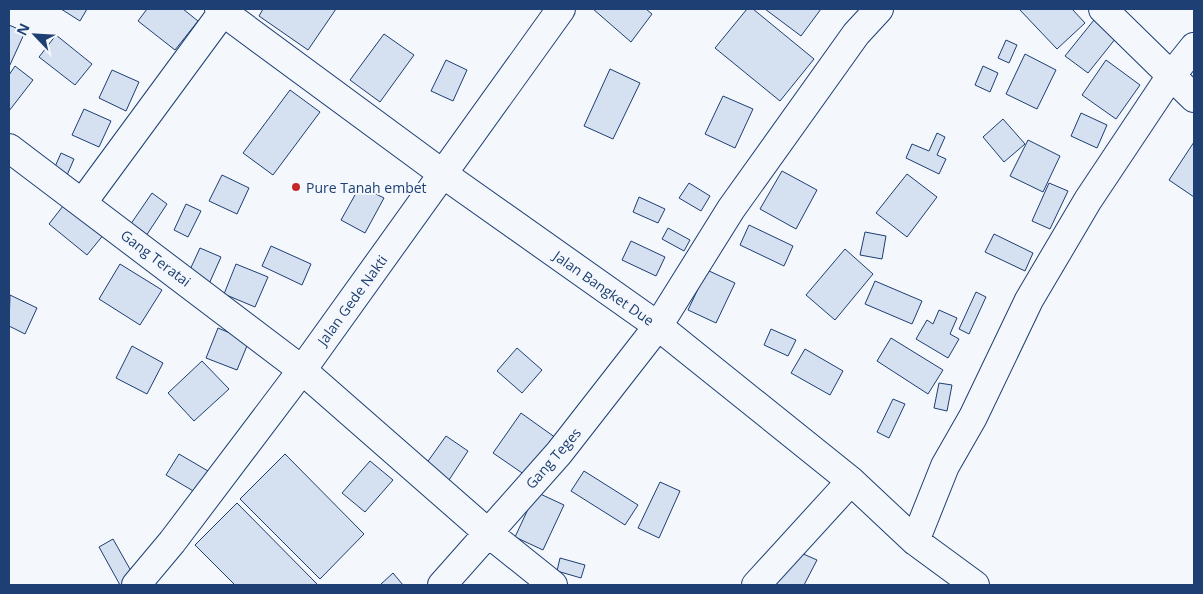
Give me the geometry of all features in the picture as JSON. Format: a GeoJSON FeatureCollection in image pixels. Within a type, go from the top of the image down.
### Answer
{"type":"FeatureCollection","features":[{"type":"Feature","properties":{"kind":"street","name":"Jalan Gede Nakti"},"geometry":{"type":"LineString","coordinates":[[136,585],[172,542],[302,370],[561,9]]}},
{"type":"Feature","properties":{"kind":"street","name":"Gang Teges"},"geometry":{"type":"LineString","coordinates":[[442,585],[559,453],[658,326],[731,209],[856,34],[878,9]]}},
{"type":"Feature","properties":{"kind":"street"},"geometry":{"type":"LineString","coordinates":[[1103,9],[1170,77],[1194,98]]}},
{"type":"Feature","properties":{"kind":"street","name":"Jalan Bangket Due"},"geometry":{"type":"LineString","coordinates":[[222,10],[443,174],[658,326],[851,481],[915,541],[975,585]]}},
{"type":"Feature","properties":{"kind":"street"},"geometry":{"type":"LineString","coordinates":[[83,202],[222,10]]}},
{"type":"Feature","properties":{"kind":"street"},"geometry":{"type":"LineString","coordinates":[[915,541],[945,466],[973,417],[1029,300],[1088,200],[1170,77],[1194,47]]}},
{"type":"Feature","properties":{"kind":"street","name":"Gang Teratai"},"geometry":{"type":"LineString","coordinates":[[9,148],[83,202],[302,370],[487,532],[553,585]]}},
{"type":"Feature","properties":{"kind":"street"},"geometry":{"type":"LineString","coordinates":[[756,585],[851,481]]}},
{"type":"Feature","properties":{"kind":"building"},"geometry":{"type":"Polygon","coordinates":[[[61,9],[87,9],[80,21],[61,9]]]}},
{"type":"Feature","properties":{"kind":"building"},"geometry":{"type":"Polygon","coordinates":[[[147,9],[183,9],[198,21],[175,50],[138,21],[147,9]]]}},
{"type":"Feature","properties":{"kind":"building"},"geometry":{"type":"Polygon","coordinates":[[[263,9],[336,9],[308,50],[259,16],[263,9]]]}},
{"type":"Feature","properties":{"kind":"building"},"geometry":{"type":"Polygon","coordinates":[[[593,9],[646,9],[652,14],[631,42],[593,9]]]}},
{"type":"Feature","properties":{"kind":"building"},"geometry":{"type":"Polygon","coordinates":[[[747,9],[753,9],[814,59],[780,101],[715,48],[747,9]]]}},
{"type":"Feature","properties":{"kind":"building"},"geometry":{"type":"Polygon","coordinates":[[[765,9],[821,9],[801,36],[765,9]]]}},
{"type":"Feature","properties":{"kind":"building"},"geometry":{"type":"Polygon","coordinates":[[[1019,9],[1072,9],[1085,23],[1057,49],[1019,9]]]}},
{"type":"Feature","properties":{"kind":"building"},"geometry":{"type":"Polygon","coordinates":[[[1098,15],[1120,33],[1088,73],[1065,56],[1098,15]]]}},
{"type":"Feature","properties":{"kind":"building"},"geometry":{"type":"Polygon","coordinates":[[[9,25],[25,32],[9,67],[9,25]]]}},
{"type":"Feature","properties":{"kind":"building"},"geometry":{"type":"Polygon","coordinates":[[[384,34],[414,55],[380,102],[350,80],[384,34]]]}},
{"type":"Feature","properties":{"kind":"building"},"geometry":{"type":"Polygon","coordinates":[[[56,35],[92,64],[75,85],[39,57],[56,35]]]}},
{"type":"Feature","properties":{"kind":"building"},"geometry":{"type":"Polygon","coordinates":[[[1006,40],[1017,45],[1009,63],[998,58],[1006,40]]]}},
{"type":"Feature","properties":{"kind":"building"},"geometry":{"type":"Polygon","coordinates":[[[1025,54],[1056,70],[1037,109],[1006,94],[1025,54]]]}},
{"type":"Feature","properties":{"kind":"building"},"geometry":{"type":"Polygon","coordinates":[[[446,60],[467,70],[453,101],[431,91],[446,60]]]}},
{"type":"Feature","properties":{"kind":"building"},"geometry":{"type":"Polygon","coordinates":[[[1106,60],[1140,85],[1116,119],[1082,95],[1106,60]]]}},
{"type":"Feature","properties":{"kind":"building"},"geometry":{"type":"Polygon","coordinates":[[[15,66],[33,80],[9,111],[9,75],[15,66]]]}},
{"type":"Feature","properties":{"kind":"building"},"geometry":{"type":"Polygon","coordinates":[[[983,66],[998,73],[990,92],[975,85],[983,66]]]}},
{"type":"Feature","properties":{"kind":"building"},"geometry":{"type":"Polygon","coordinates":[[[610,69],[640,83],[613,139],[584,126],[610,69]]]}},
{"type":"Feature","properties":{"kind":"building"},"geometry":{"type":"Polygon","coordinates":[[[112,70],[139,82],[126,111],[99,98],[112,70]]]}},
{"type":"Feature","properties":{"kind":"building"},"geometry":{"type":"Polygon","coordinates":[[[290,90],[320,112],[273,175],[243,153],[290,90]]]}},
{"type":"Feature","properties":{"kind":"building"},"geometry":{"type":"Polygon","coordinates":[[[723,96],[753,109],[735,148],[705,134],[723,96]]]}},
{"type":"Feature","properties":{"kind":"building"},"geometry":{"type":"Polygon","coordinates":[[[84,109],[111,121],[99,147],[72,135],[84,109]]]}},
{"type":"Feature","properties":{"kind":"building"},"geometry":{"type":"Polygon","coordinates":[[[1081,113],[1107,125],[1097,148],[1071,136],[1081,113]]]}},
{"type":"Feature","properties":{"kind":"building"},"geometry":{"type":"Polygon","coordinates":[[[1003,119],[1025,144],[1004,162],[983,137],[1003,119]]]}},
{"type":"Feature","properties":{"kind":"building"},"geometry":{"type":"Polygon","coordinates":[[[937,133],[945,137],[937,155],[946,159],[939,174],[906,158],[912,144],[929,151],[937,133]]]}},
{"type":"Feature","properties":{"kind":"building"},"geometry":{"type":"Polygon","coordinates":[[[1028,140],[1060,156],[1043,192],[1010,176],[1028,140]]]}},
{"type":"Feature","properties":{"kind":"building"},"geometry":{"type":"Polygon","coordinates":[[[1194,142],[1194,197],[1169,180],[1194,142]]]}},
{"type":"Feature","properties":{"kind":"building"},"geometry":{"type":"Polygon","coordinates":[[[61,153],[74,159],[64,182],[51,176],[61,153]]]}},
{"type":"Feature","properties":{"kind":"building"},"geometry":{"type":"Polygon","coordinates":[[[782,171],[817,190],[796,229],[760,209],[782,171]]]}},
{"type":"Feature","properties":{"kind":"building"},"geometry":{"type":"Polygon","coordinates":[[[907,174],[937,197],[907,237],[876,213],[907,174]]]}},
{"type":"Feature","properties":{"kind":"building"},"geometry":{"type":"Polygon","coordinates":[[[222,175],[249,188],[237,214],[209,201],[222,175]]]}},
{"type":"Feature","properties":{"kind":"building"},"geometry":{"type":"Polygon","coordinates":[[[689,183],[710,196],[701,211],[679,198],[689,183]]]}},
{"type":"Feature","properties":{"kind":"building"},"geometry":{"type":"Polygon","coordinates":[[[1049,183],[1068,191],[1050,229],[1032,221],[1049,183]]]}},
{"type":"Feature","properties":{"kind":"building"},"geometry":{"type":"Polygon","coordinates":[[[360,186],[384,198],[365,233],[341,220],[360,186]]]}},
{"type":"Feature","properties":{"kind":"building"},"geometry":{"type":"Polygon","coordinates":[[[152,193],[167,204],[144,239],[128,228],[152,193]]]}},
{"type":"Feature","properties":{"kind":"building"},"geometry":{"type":"Polygon","coordinates":[[[70,197],[109,228],[87,255],[49,224],[70,197]]]}},
{"type":"Feature","properties":{"kind":"building"},"geometry":{"type":"Polygon","coordinates":[[[639,197],[665,209],[658,223],[633,212],[639,197]]]}},
{"type":"Feature","properties":{"kind":"building"},"geometry":{"type":"Polygon","coordinates":[[[186,204],[201,211],[188,237],[174,230],[186,204]]]}},
{"type":"Feature","properties":{"kind":"building"},"geometry":{"type":"Polygon","coordinates":[[[749,225],[793,246],[784,266],[740,245],[749,225]]]}},
{"type":"Feature","properties":{"kind":"building"},"geometry":{"type":"Polygon","coordinates":[[[668,228],[690,240],[684,251],[662,239],[668,228]]]}},
{"type":"Feature","properties":{"kind":"building"},"geometry":{"type":"Polygon","coordinates":[[[865,232],[886,236],[882,259],[860,255],[865,232]]]}},
{"type":"Feature","properties":{"kind":"building"},"geometry":{"type":"Polygon","coordinates":[[[994,234],[1033,253],[1025,271],[985,252],[994,234]]]}},
{"type":"Feature","properties":{"kind":"building"},"geometry":{"type":"Polygon","coordinates":[[[631,241],[665,257],[656,276],[622,260],[631,241]]]}},
{"type":"Feature","properties":{"kind":"building"},"geometry":{"type":"Polygon","coordinates":[[[271,246],[311,264],[302,285],[262,266],[271,246]]]}},
{"type":"Feature","properties":{"kind":"building"},"geometry":{"type":"Polygon","coordinates":[[[200,248],[221,257],[209,284],[188,274],[200,248]]]}},
{"type":"Feature","properties":{"kind":"building"},"geometry":{"type":"Polygon","coordinates":[[[845,249],[873,274],[835,320],[806,295],[845,249]]]}},
{"type":"Feature","properties":{"kind":"building"},"geometry":{"type":"Polygon","coordinates":[[[120,264],[162,290],[140,325],[99,299],[120,264]]]}},
{"type":"Feature","properties":{"kind":"building"},"geometry":{"type":"Polygon","coordinates":[[[236,264],[268,277],[255,307],[224,294],[236,264]]]}},
{"type":"Feature","properties":{"kind":"building"},"geometry":{"type":"Polygon","coordinates":[[[707,270],[735,283],[716,323],[688,310],[707,270]]]}},
{"type":"Feature","properties":{"kind":"building"},"geometry":{"type":"Polygon","coordinates":[[[875,281],[922,301],[912,324],[865,304],[875,281]]]}},
{"type":"Feature","properties":{"kind":"building"},"geometry":{"type":"Polygon","coordinates":[[[976,292],[986,297],[969,334],[959,329],[976,292]]]}},
{"type":"Feature","properties":{"kind":"building"},"geometry":{"type":"Polygon","coordinates":[[[10,295],[37,308],[25,334],[9,326],[10,295]]]}},
{"type":"Feature","properties":{"kind":"building"},"geometry":{"type":"Polygon","coordinates":[[[939,310],[957,318],[950,334],[959,339],[948,358],[916,339],[927,320],[933,324],[939,310]]]}},
{"type":"Feature","properties":{"kind":"building"},"geometry":{"type":"Polygon","coordinates":[[[218,328],[249,341],[237,370],[206,358],[218,328]]]}},
{"type":"Feature","properties":{"kind":"building"},"geometry":{"type":"Polygon","coordinates":[[[771,329],[796,340],[788,356],[764,345],[771,329]]]}},
{"type":"Feature","properties":{"kind":"building"},"geometry":{"type":"Polygon","coordinates":[[[891,338],[943,370],[928,394],[877,361],[891,338]]]}},
{"type":"Feature","properties":{"kind":"building"},"geometry":{"type":"Polygon","coordinates":[[[132,346],[163,363],[147,394],[116,378],[132,346]]]}},
{"type":"Feature","properties":{"kind":"building"},"geometry":{"type":"Polygon","coordinates":[[[517,348],[542,370],[522,393],[497,371],[517,348]]]}},
{"type":"Feature","properties":{"kind":"building"},"geometry":{"type":"Polygon","coordinates":[[[805,349],[843,371],[830,395],[791,373],[805,349]]]}},
{"type":"Feature","properties":{"kind":"building"},"geometry":{"type":"Polygon","coordinates":[[[202,361],[229,389],[194,421],[168,393],[202,361]]]}},
{"type":"Feature","properties":{"kind":"building"},"geometry":{"type":"Polygon","coordinates":[[[939,383],[952,385],[947,411],[934,408],[939,383]]]}},
{"type":"Feature","properties":{"kind":"building"},"geometry":{"type":"Polygon","coordinates":[[[893,399],[905,404],[889,438],[877,432],[893,399]]]}},
{"type":"Feature","properties":{"kind":"building"},"geometry":{"type":"Polygon","coordinates":[[[521,413],[556,438],[528,477],[493,453],[521,413]]]}},
{"type":"Feature","properties":{"kind":"building"},"geometry":{"type":"Polygon","coordinates":[[[446,436],[468,451],[449,480],[426,464],[446,436]]]}},
{"type":"Feature","properties":{"kind":"building"},"geometry":{"type":"Polygon","coordinates":[[[179,454],[208,471],[195,492],[166,475],[179,454]]]}},
{"type":"Feature","properties":{"kind":"building"},"geometry":{"type":"Polygon","coordinates":[[[285,454],[364,534],[320,579],[240,499],[285,454]]]}},
{"type":"Feature","properties":{"kind":"building"},"geometry":{"type":"Polygon","coordinates":[[[370,461],[393,480],[365,512],[342,493],[370,461]]]}},
{"type":"Feature","properties":{"kind":"building"},"geometry":{"type":"Polygon","coordinates":[[[584,471],[638,505],[625,525],[571,491],[584,471]]]}},
{"type":"Feature","properties":{"kind":"building"},"geometry":{"type":"Polygon","coordinates":[[[660,482],[680,491],[659,538],[638,528],[660,482]]]}},
{"type":"Feature","properties":{"kind":"building"},"geometry":{"type":"Polygon","coordinates":[[[536,492],[564,505],[543,550],[515,537],[536,492]]]}},
{"type":"Feature","properties":{"kind":"building"},"geometry":{"type":"Polygon","coordinates":[[[237,503],[316,585],[235,585],[195,545],[237,503]]]}},
{"type":"Feature","properties":{"kind":"building"},"geometry":{"type":"Polygon","coordinates":[[[113,539],[135,578],[122,585],[120,585],[99,547],[113,539]]]}},
{"type":"Feature","properties":{"kind":"building"},"geometry":{"type":"Polygon","coordinates":[[[792,549],[817,560],[804,585],[775,585],[792,549]]]}},
{"type":"Feature","properties":{"kind":"building"},"geometry":{"type":"Polygon","coordinates":[[[560,558],[585,565],[581,578],[557,571],[560,558]]]}},
{"type":"Feature","properties":{"kind":"building"},"geometry":{"type":"Polygon","coordinates":[[[393,573],[403,585],[380,585],[393,573]]]}},
{"type":"Feature","properties":{"kind":"place","name":"Pure Tanah embet"},"geometry":{"type":"Point","coordinates":[296,187]}}]}
